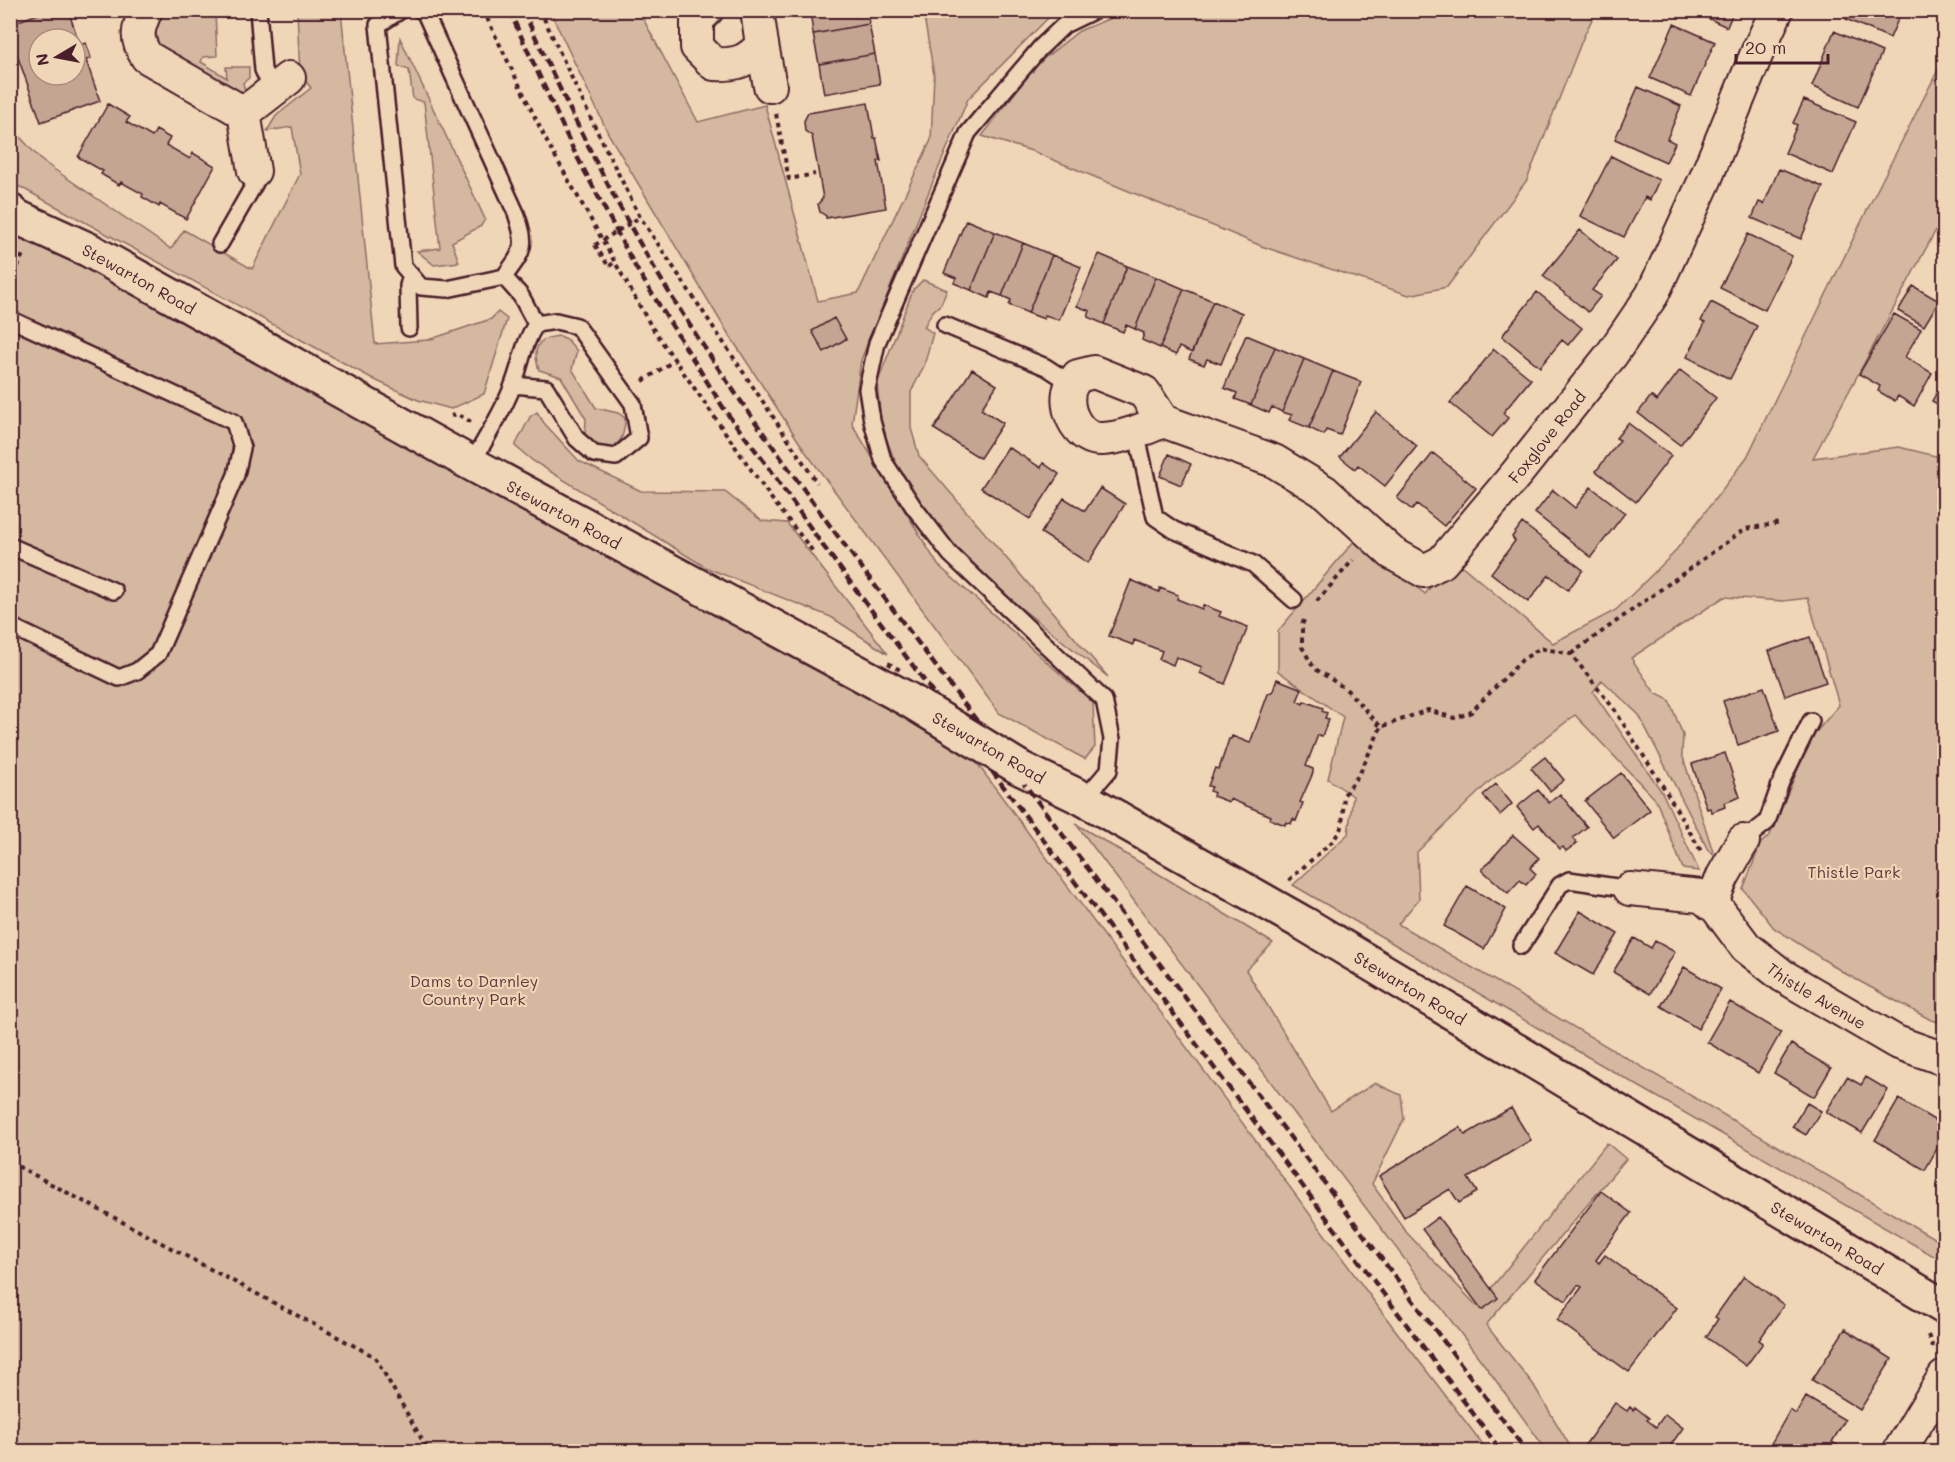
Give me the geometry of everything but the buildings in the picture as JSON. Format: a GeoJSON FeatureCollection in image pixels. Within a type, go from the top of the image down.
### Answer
{"type":"FeatureCollection","features":[{"type":"Feature","properties":{"kind":"main road","name":"Stewarton Road"},"geometry":{"type":"LineString","coordinates":[[16,222],[99,256],[472,464],[909,700],[1020,768],[1084,799],[1303,923],[1944,1307]]}},
{"type":"Feature","properties":{"kind":"street"},"geometry":{"type":"LineString","coordinates":[[146,10],[138,28],[140,46],[147,57],[244,113]]}},
{"type":"Feature","properties":{"kind":"street"},"geometry":{"type":"LineString","coordinates":[[707,10],[697,20],[698,47],[714,64],[732,65],[752,57],[762,45]]}},
{"type":"Feature","properties":{"kind":"street"},"geometry":{"type":"LineString","coordinates":[[757,10],[770,86]]}},
{"type":"Feature","properties":{"kind":"street","name":"Foxglove Road"},"geometry":{"type":"LineString","coordinates":[[1149,426],[1274,461],[1324,492],[1392,554],[1424,571],[1442,562],[1517,473],[1611,354],[1652,295],[1705,180],[1777,10]]}},
{"type":"Feature","properties":{"kind":"street"},"geometry":{"type":"LineString","coordinates":[[244,113],[281,84]]}},
{"type":"Feature","properties":{"kind":"street"},"geometry":{"type":"LineString","coordinates":[[244,113],[254,171]]}},
{"type":"Feature","properties":{"kind":"street"},"geometry":{"type":"LineString","coordinates":[[1094,372],[1144,393],[1149,426],[1102,440],[1088,437],[1074,421],[1068,406],[1072,384],[1078,376],[1094,372]]}},
{"type":"Feature","properties":{"kind":"street"},"geometry":{"type":"LineString","coordinates":[[1630,890],[1701,896],[1717,890],[1743,841]]}},
{"type":"Feature","properties":{"kind":"street","name":"Thistle Avenue"},"geometry":{"type":"LineString","coordinates":[[1717,890],[1746,947],[1783,975],[1896,1042],[1944,1059]]}},
{"type":"Feature","properties":{"kind":"street"},"geometry":{"type":"LineString","coordinates":[[1899,1452],[1944,1377]]}},
{"type":"Feature","properties":{"kind":"lane"},"geometry":{"type":"LineString","coordinates":[[258,10],[263,70],[281,84]]}},
{"type":"Feature","properties":{"kind":"lane"},"geometry":{"type":"LineString","coordinates":[[401,10],[377,18],[403,266],[421,287],[447,289],[504,277],[522,253],[523,235],[516,213],[423,11]]}},
{"type":"Feature","properties":{"kind":"lane"},"geometry":{"type":"LineString","coordinates":[[1084,799],[1109,770],[1112,739],[1104,700],[950,554],[912,506],[883,460],[872,421],[867,389],[877,343],[968,133],[1040,48],[1064,25],[1095,10]]}},
{"type":"Feature","properties":{"kind":"lane"},"geometry":{"type":"LineString","coordinates":[[220,244],[255,183],[254,171]]}},
{"type":"Feature","properties":{"kind":"lane"},"geometry":{"type":"LineString","coordinates":[[409,328],[408,286],[411,274]]}},
{"type":"Feature","properties":{"kind":"lane"},"geometry":{"type":"LineString","coordinates":[[504,277],[521,296],[536,324]]}},
{"type":"Feature","properties":{"kind":"lane"},"geometry":{"type":"LineString","coordinates":[[10,319],[234,422],[242,448],[236,475],[158,654],[137,671],[119,678],[10,626]]}},
{"type":"Feature","properties":{"kind":"lane"},"geometry":{"type":"LineString","coordinates":[[513,385],[546,388],[577,440],[594,454],[616,457],[639,438],[633,404],[577,326],[556,321],[536,324]]}},
{"type":"Feature","properties":{"kind":"lane"},"geometry":{"type":"LineString","coordinates":[[472,464],[513,385],[526,341],[536,324]]}},
{"type":"Feature","properties":{"kind":"lane"},"geometry":{"type":"LineString","coordinates":[[945,325],[1046,367],[1072,384]]}},
{"type":"Feature","properties":{"kind":"lane"},"geometry":{"type":"LineString","coordinates":[[1149,426],[1155,517],[1174,530],[1253,564],[1294,600]]}},
{"type":"Feature","properties":{"kind":"lane"},"geometry":{"type":"LineString","coordinates":[[10,546],[114,591]]}},
{"type":"Feature","properties":{"kind":"lane"},"geometry":{"type":"LineString","coordinates":[[1743,841],[1767,822],[1781,782],[1811,721]]}},
{"type":"Feature","properties":{"kind":"lane"},"geometry":{"type":"LineString","coordinates":[[1521,946],[1560,885],[1569,880],[1630,890]]}},
{"type":"Feature","properties":{"kind":"path"},"geometry":{"type":"LineString","coordinates":[[483,10],[547,142],[651,326],[771,498],[815,554]]}},
{"type":"Feature","properties":{"kind":"path"},"geometry":{"type":"LineString","coordinates":[[540,10],[640,217],[818,483]]}},
{"type":"Feature","properties":{"kind":"path"},"geometry":{"type":"LineString","coordinates":[[770,86],[789,178],[815,174]]}},
{"type":"Feature","properties":{"kind":"path"},"geometry":{"type":"LineString","coordinates":[[614,262],[609,267],[596,245],[640,217]]}},
{"type":"Feature","properties":{"kind":"path"},"geometry":{"type":"LineString","coordinates":[[14,276],[16,222]]}},
{"type":"Feature","properties":{"kind":"path"},"geometry":{"type":"LineString","coordinates":[[625,393],[675,360]]}},
{"type":"Feature","properties":{"kind":"path"},"geometry":{"type":"LineString","coordinates":[[1571,654],[1745,529],[1781,523]]}},
{"type":"Feature","properties":{"kind":"path"},"geometry":{"type":"LineString","coordinates":[[1373,538],[1308,611],[1302,625],[1302,647],[1314,668],[1347,689],[1382,727]]}},
{"type":"Feature","properties":{"kind":"path"},"geometry":{"type":"LineString","coordinates":[[1294,600],[1308,611]]}},
{"type":"Feature","properties":{"kind":"path"},"geometry":{"type":"LineString","coordinates":[[1285,884],[1334,840],[1342,826],[1344,795],[1360,773],[1382,727],[1428,710],[1454,718],[1470,713],[1522,660],[1540,648],[1571,654],[1614,709],[1704,856],[1717,890]]}},
{"type":"Feature","properties":{"kind":"path"},"geometry":{"type":"LineString","coordinates":[[10,1162],[375,1357],[429,1452]]}},
{"type":"Feature","properties":{"kind":"green space"},"geometry":{"type":"Polygon","coordinates":[[[161,11],[215,11],[217,56],[203,57],[201,62],[227,78],[226,67],[249,67],[249,78],[243,83],[245,91],[235,92],[160,49],[156,30],[161,11]]]}},
{"type":"Feature","properties":{"kind":"green space"},"geometry":{"type":"Polygon","coordinates":[[[297,11],[341,11],[375,344],[428,340],[491,319],[498,312],[507,319],[484,394],[451,409],[418,400],[377,381],[11,182],[10,126],[42,161],[171,249],[184,230],[252,269],[300,174],[292,127],[267,131],[276,116],[311,88],[300,74],[297,11]]]}},
{"type":"Feature","properties":{"kind":"green space"},"geometry":{"type":"Polygon","coordinates":[[[550,11],[639,11],[698,122],[765,105],[818,301],[858,293],[931,140],[934,75],[923,11],[1059,11],[1051,15],[968,99],[861,360],[852,424],[938,565],[1093,703],[1095,747],[1085,759],[999,713],[805,451],[724,327],[609,135],[550,11]]]}},
{"type":"Feature","properties":{"kind":"green space"},"geometry":{"type":"Polygon","coordinates":[[[1128,11],[1596,11],[1583,38],[1527,180],[1447,287],[1409,295],[1264,247],[1032,151],[982,136],[1037,64],[1079,31],[1128,11]]]}},
{"type":"Feature","properties":{"kind":"green space"},"geometry":{"type":"Polygon","coordinates":[[[400,38],[485,219],[481,226],[452,242],[459,262],[434,265],[417,251],[440,248],[424,102],[413,99],[409,70],[398,66],[400,38]]]}},
{"type":"Feature","properties":{"kind":"green space","name":"Thistle Park"},"geometry":{"type":"Polygon","coordinates":[[[1944,58],[1944,215],[1813,458],[1899,447],[1944,458],[1944,1023],[1931,1020],[1846,974],[1774,928],[1743,889],[1761,843],[1770,835],[1811,738],[1839,705],[1808,598],[1783,601],[1724,597],[1631,658],[1655,693],[1669,700],[1683,735],[1682,754],[1714,855],[1708,850],[1639,715],[1602,680],[1593,692],[1662,792],[1699,871],[1683,869],[1656,800],[1575,715],[1489,782],[1417,852],[1419,899],[1398,924],[1944,1244],[1944,1262],[1293,885],[1348,834],[1353,796],[1328,779],[1343,717],[1278,671],[1278,631],[1361,533],[1379,555],[1425,594],[1454,559],[1553,643],[1616,610],[1673,554],[1747,457],[1944,58]]]}},
{"type":"Feature","properties":{"kind":"green space","name":"Dams to Darnley Country Park"},"geometry":{"type":"Polygon","coordinates":[[[11,207],[948,724],[1393,1327],[1488,1451],[11,1452],[11,207]]]}},
{"type":"Feature","properties":{"kind":"green space"},"geometry":{"type":"Polygon","coordinates":[[[923,280],[947,290],[941,304],[932,312],[924,327],[933,333],[924,366],[911,392],[911,428],[919,456],[1108,677],[998,590],[929,519],[902,479],[882,428],[877,384],[913,290],[923,280]]]}},
{"type":"Feature","properties":{"kind":"green space"},"geometry":{"type":"Polygon","coordinates":[[[560,336],[567,339],[577,351],[572,369],[596,408],[618,413],[625,418],[622,436],[613,447],[601,447],[585,437],[586,419],[561,377],[539,370],[536,356],[538,346],[546,339],[560,336]]]}},
{"type":"Feature","properties":{"kind":"green space"},"geometry":{"type":"Polygon","coordinates":[[[537,412],[544,423],[579,461],[641,491],[725,492],[762,521],[787,523],[888,654],[831,617],[707,568],[533,461],[515,446],[530,417],[537,412]]]}},
{"type":"Feature","properties":{"kind":"green space"},"geometry":{"type":"Polygon","coordinates":[[[1076,824],[1273,943],[1246,970],[1331,1111],[1375,1083],[1401,1095],[1404,1119],[1372,1184],[1407,1233],[1477,1306],[1607,1143],[1626,1159],[1486,1325],[1533,1384],[1573,1451],[1547,1451],[1076,824]]]}},
{"type":"Feature","properties":{"kind":"railway"},"geometry":{"type":"LineString","coordinates":[[509,10],[573,149],[636,268],[726,412],[766,464],[821,543],[1502,1452]]}},
{"type":"Feature","properties":{"kind":"railway"},"geometry":{"type":"LineString","coordinates":[[523,10],[610,189],[663,283],[731,387],[828,523],[1527,1452]]}}]}
